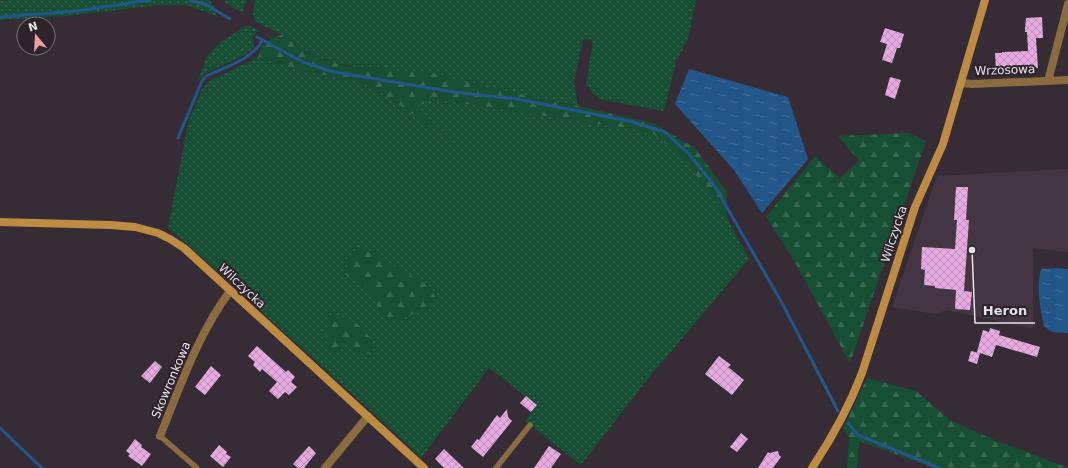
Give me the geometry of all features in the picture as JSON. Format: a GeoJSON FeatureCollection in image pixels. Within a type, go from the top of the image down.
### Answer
{"type":"FeatureCollection","features":[{"type":"Feature","properties":{"kind":"street","name":"Wilczycka"},"geometry":{"type":"LineString","coordinates":[[812,468],[836,429],[852,399],[867,358],[915,207],[943,144],[985,0]]}},
{"type":"Feature","properties":{"kind":"street","name":"Wrzosowa"},"geometry":{"type":"LineString","coordinates":[[1048,81],[1068,4]]}},
{"type":"Feature","properties":{"kind":"street","name":"Wrzosowa"},"geometry":{"type":"LineString","coordinates":[[962,83],[972,84],[1068,80]]}},
{"type":"Feature","properties":{"kind":"street","name":"Wilczycka"},"geometry":{"type":"LineString","coordinates":[[0,222],[111,225],[146,229],[170,239],[184,248],[424,468]]}},
{"type":"Feature","properties":{"kind":"street","name":"Skowronkowa"},"geometry":{"type":"LineString","coordinates":[[160,436],[203,336],[222,301],[230,291]]}},
{"type":"Feature","properties":{"kind":"street"},"geometry":{"type":"LineString","coordinates":[[325,468],[368,416]]}},
{"type":"Feature","properties":{"kind":"lane"},"geometry":{"type":"LineString","coordinates":[[496,468],[530,425]]}},
{"type":"Feature","properties":{"kind":"lane","name":"Skowronkowa"},"geometry":{"type":"LineString","coordinates":[[160,436],[197,468]]}},
{"type":"Feature","properties":{"kind":"shaded area"},"geometry":{"type":"Polygon","coordinates":[[[1068,169],[1068,252],[1033,248],[1033,329],[947,310],[935,314],[892,307],[937,176],[1068,169]]]}},
{"type":"Feature","properties":{"kind":"green space"},"geometry":{"type":"Polygon","coordinates":[[[209,0],[213,5],[217,16],[187,5],[158,5],[66,16],[16,16],[16,19],[0,20],[0,1],[209,0]]]}},
{"type":"Feature","properties":{"kind":"green space"},"geometry":{"type":"Polygon","coordinates":[[[226,0],[247,0],[242,13],[224,2],[226,0]]]}},
{"type":"Feature","properties":{"kind":"green space"},"geometry":{"type":"Polygon","coordinates":[[[255,0],[696,0],[687,42],[677,59],[664,111],[599,99],[586,85],[593,41],[583,39],[574,82],[578,106],[330,62],[308,52],[282,35],[255,21],[253,15],[255,0]]]}},
{"type":"Feature","properties":{"kind":"green space"},"geometry":{"type":"Polygon","coordinates":[[[246,26],[250,26],[273,38],[272,39],[261,32],[256,32],[253,37],[254,48],[241,57],[204,74],[198,80],[207,56],[222,41],[246,26]]]}},
{"type":"Feature","properties":{"kind":"green space"},"geometry":{"type":"Polygon","coordinates":[[[282,35],[308,52],[330,62],[347,66],[430,73],[653,123],[695,148],[727,192],[727,218],[685,159],[651,132],[435,99],[417,106],[455,143],[369,84],[298,70],[258,57],[261,46],[273,38],[282,35]]]}},
{"type":"Feature","properties":{"kind":"green space"},"geometry":{"type":"Polygon","coordinates":[[[258,57],[298,70],[369,84],[452,141],[416,106],[435,99],[651,132],[685,159],[727,218],[749,259],[646,381],[581,465],[525,421],[537,405],[489,368],[421,458],[168,228],[188,123],[202,89],[209,81],[258,57]]]}},
{"type":"Feature","properties":{"kind":"green space"},"geometry":{"type":"Polygon","coordinates":[[[908,133],[926,141],[850,363],[793,259],[766,217],[815,156],[840,178],[859,161],[838,136],[908,133]]]}},
{"type":"Feature","properties":{"kind":"green space"},"geometry":{"type":"Polygon","coordinates":[[[358,245],[427,285],[439,302],[396,322],[381,313],[366,286],[347,277],[348,262],[358,245]]]}},
{"type":"Feature","properties":{"kind":"green space"},"geometry":{"type":"Polygon","coordinates":[[[340,314],[359,325],[371,339],[374,352],[361,354],[353,345],[346,343],[332,354],[327,342],[326,329],[331,319],[340,314]]]}},
{"type":"Feature","properties":{"kind":"green space"},"geometry":{"type":"Polygon","coordinates":[[[867,378],[916,391],[950,420],[987,437],[1068,468],[934,468],[859,441],[857,468],[847,468],[849,437],[843,429],[867,378]]]}},
{"type":"Feature","properties":{"kind":"water"},"geometry":{"type":"Polygon","coordinates":[[[689,69],[788,97],[808,159],[762,213],[734,170],[675,104],[689,69]]]}},
{"type":"Feature","properties":{"kind":"water"},"geometry":{"type":"Polygon","coordinates":[[[1041,269],[1068,269],[1068,333],[1052,332],[1044,326],[1040,304],[1039,284],[1041,269]]]}},
{"type":"Feature","properties":{"kind":"building"},"geometry":{"type":"Polygon","coordinates":[[[1042,17],[1043,38],[1036,38],[1038,68],[996,70],[995,53],[1028,51],[1027,32],[1025,32],[1026,18],[1042,17]]]}},
{"type":"Feature","properties":{"kind":"building"},"geometry":{"type":"Polygon","coordinates":[[[885,28],[904,34],[900,48],[897,48],[892,63],[882,60],[887,44],[880,42],[885,28]]]}},
{"type":"Feature","properties":{"kind":"building"},"geometry":{"type":"Polygon","coordinates":[[[890,77],[901,80],[895,99],[885,95],[890,77]]]}},
{"type":"Feature","properties":{"kind":"building"},"geometry":{"type":"Polygon","coordinates":[[[956,187],[968,187],[966,220],[969,220],[964,291],[972,292],[970,310],[955,309],[956,290],[935,288],[935,286],[924,285],[925,270],[921,269],[922,247],[955,249],[957,220],[954,220],[956,187]]]}},
{"type":"Feature","properties":{"kind":"building"},"geometry":{"type":"Polygon","coordinates":[[[990,328],[1000,331],[999,335],[1040,347],[1037,357],[996,345],[992,357],[977,352],[983,330],[989,332],[990,328]]]}},
{"type":"Feature","properties":{"kind":"building"},"geometry":{"type":"Polygon","coordinates":[[[257,346],[286,372],[288,370],[295,377],[291,382],[297,387],[289,395],[285,392],[278,399],[269,391],[277,382],[262,369],[260,372],[253,365],[255,362],[248,356],[257,346]]]}},
{"type":"Feature","properties":{"kind":"building"},"geometry":{"type":"Polygon","coordinates":[[[971,351],[980,353],[977,364],[968,361],[971,351]]]}},
{"type":"Feature","properties":{"kind":"building"},"geometry":{"type":"Polygon","coordinates":[[[719,356],[731,365],[728,367],[744,380],[732,395],[705,374],[719,356]]]}},
{"type":"Feature","properties":{"kind":"building"},"geometry":{"type":"Polygon","coordinates":[[[155,361],[162,367],[150,383],[141,376],[155,361]]]}},
{"type":"Feature","properties":{"kind":"building"},"geometry":{"type":"Polygon","coordinates":[[[211,366],[221,375],[205,395],[195,387],[211,366]]]}},
{"type":"Feature","properties":{"kind":"building"},"geometry":{"type":"Polygon","coordinates":[[[526,396],[537,405],[531,412],[520,403],[526,396]]]}},
{"type":"Feature","properties":{"kind":"building"},"geometry":{"type":"Polygon","coordinates":[[[507,409],[508,417],[512,421],[483,457],[471,447],[477,439],[479,440],[497,415],[500,418],[507,409]]]}},
{"type":"Feature","properties":{"kind":"building"},"geometry":{"type":"Polygon","coordinates":[[[741,433],[748,439],[737,452],[730,447],[741,433]]]}},
{"type":"Feature","properties":{"kind":"building"},"geometry":{"type":"Polygon","coordinates":[[[135,439],[142,445],[141,447],[151,454],[142,466],[128,456],[130,454],[126,451],[135,439]]]}},
{"type":"Feature","properties":{"kind":"building"},"geometry":{"type":"Polygon","coordinates":[[[219,445],[227,452],[226,454],[231,457],[223,467],[210,456],[219,445]]]}},
{"type":"Feature","properties":{"kind":"building"},"geometry":{"type":"Polygon","coordinates":[[[309,446],[316,453],[304,468],[298,468],[293,464],[309,446]]]}},
{"type":"Feature","properties":{"kind":"building"},"geometry":{"type":"Polygon","coordinates":[[[549,446],[561,454],[551,468],[534,468],[549,446]]]}},
{"type":"Feature","properties":{"kind":"building"},"geometry":{"type":"Polygon","coordinates":[[[444,449],[464,468],[444,468],[435,459],[444,449]]]}},
{"type":"Feature","properties":{"kind":"building"},"geometry":{"type":"Polygon","coordinates":[[[778,451],[781,457],[773,468],[758,468],[768,452],[778,451]]]}},
{"type":"Feature","properties":{"kind":"waterway"},"geometry":{"type":"LineString","coordinates":[[0,17],[77,11],[150,0]]}},
{"type":"Feature","properties":{"kind":"waterway"},"geometry":{"type":"LineString","coordinates":[[190,0],[207,5],[230,19]]}},
{"type":"Feature","properties":{"kind":"waterway"},"geometry":{"type":"LineString","coordinates":[[257,37],[303,62],[334,72],[454,92],[517,99],[629,121],[665,132],[689,154],[714,185],[782,303],[838,411]]}},
{"type":"Feature","properties":{"kind":"waterway"},"geometry":{"type":"LineString","coordinates":[[178,138],[202,81],[206,76],[245,58],[252,53],[263,40]]}},
{"type":"Feature","properties":{"kind":"waterway"},"geometry":{"type":"LineString","coordinates":[[848,423],[858,435],[939,468]]}},
{"type":"Feature","properties":{"kind":"waterway"},"geometry":{"type":"LineString","coordinates":[[0,428],[42,468]]}},
{"type":"Feature","properties":{"kind":"place","name":"Heron"},"geometry":{"type":"Point","coordinates":[972,250]}}]}
